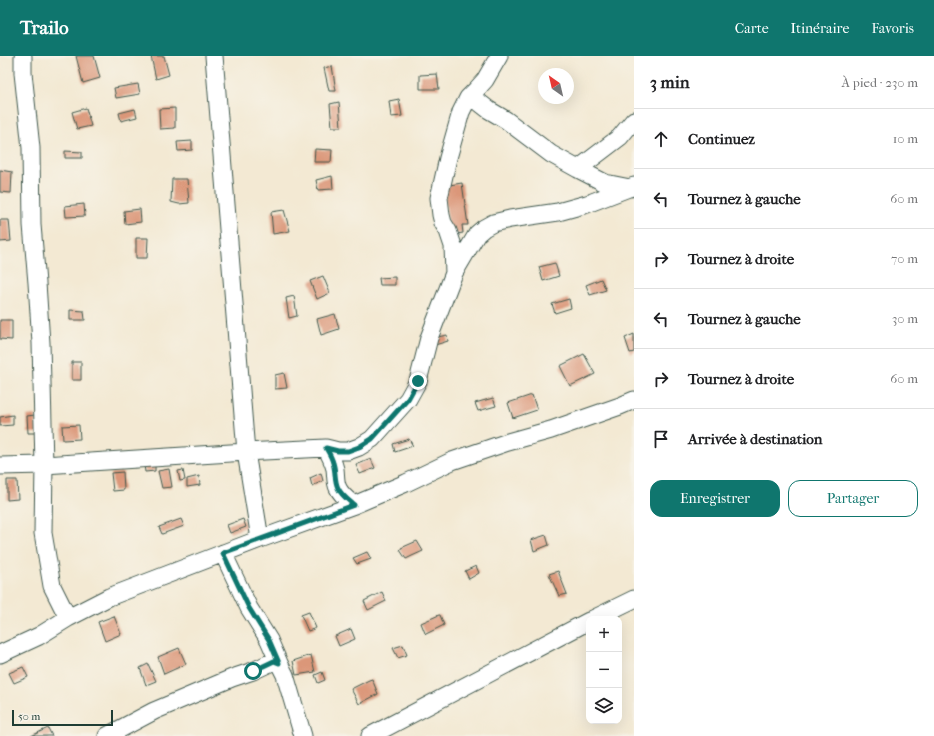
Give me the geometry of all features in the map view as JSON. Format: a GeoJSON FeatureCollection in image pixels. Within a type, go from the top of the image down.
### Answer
{"type":"FeatureCollection","features":[{"type":"Feature","properties":{"kind":"street"},"geometry":{"type":"LineString","coordinates":[[23,56],[23,73],[31,148],[32,225],[41,344],[44,465],[43,533],[52,586],[68,618]]}},
{"type":"Feature","properties":{"kind":"street"},"geometry":{"type":"LineString","coordinates":[[214,56],[246,452],[260,539]]}},
{"type":"Feature","properties":{"kind":"street"},"geometry":{"type":"LineString","coordinates":[[454,273],[453,246],[448,231],[443,223],[439,198],[460,112],[468,98],[485,80],[499,56]]}},
{"type":"Feature","properties":{"kind":"street"},"geometry":{"type":"LineString","coordinates":[[468,98],[480,103],[488,110],[506,120],[551,154],[578,169],[608,189]]}},
{"type":"Feature","properties":{"kind":"street"},"geometry":{"type":"LineString","coordinates":[[578,169],[620,137],[634,120]]}},
{"type":"Feature","properties":{"kind":"street"},"geometry":{"type":"LineString","coordinates":[[0,466],[44,465],[326,448],[338,451],[348,451],[359,447],[372,439],[408,399],[418,381],[429,338],[454,273],[477,234],[493,223],[558,212],[587,204],[608,189],[632,187]]}},
{"type":"Feature","properties":{"kind":"street"},"geometry":{"type":"LineString","coordinates":[[0,654],[39,636],[68,618],[109,597],[260,539],[354,505],[406,483],[452,461],[508,442],[550,430],[634,400]]}},
{"type":"Feature","properties":{"kind":"street"},"geometry":{"type":"LineString","coordinates":[[326,448],[333,462],[335,480],[338,489],[343,496],[354,505]]}},
{"type":"Feature","properties":{"kind":"street"},"geometry":{"type":"LineString","coordinates":[[223,553],[249,608],[269,640],[285,675],[303,736]]}},
{"type":"Feature","properties":{"kind":"street"},"geometry":{"type":"LineString","coordinates":[[599,616],[634,599]]}},
{"type":"Feature","properties":{"kind":"street"},"geometry":{"type":"LineString","coordinates":[[370,736],[586,623]]}},
{"type":"Feature","properties":{"kind":"street"},"geometry":{"type":"LineString","coordinates":[[107,736],[154,711],[274,661],[279,663]]}},
{"type":"Feature","properties":{"kind":"building"},"geometry":{"type":"Polygon","coordinates":[[[76,56],[94,56],[100,78],[83,83],[76,56]]]}},
{"type":"Feature","properties":{"kind":"building"},"geometry":{"type":"Polygon","coordinates":[[[151,56],[164,56],[169,75],[156,79],[151,56]]]}},
{"type":"Feature","properties":{"kind":"building"},"geometry":{"type":"Polygon","coordinates":[[[332,66],[336,91],[329,91],[324,68],[332,66]]]}},
{"type":"Feature","properties":{"kind":"building"},"geometry":{"type":"Polygon","coordinates":[[[437,74],[439,89],[420,89],[420,75],[437,74]]]}},
{"type":"Feature","properties":{"kind":"building"},"geometry":{"type":"Polygon","coordinates":[[[138,84],[140,94],[116,98],[114,88],[138,84]]]}},
{"type":"Feature","properties":{"kind":"building"},"geometry":{"type":"Polygon","coordinates":[[[399,99],[402,116],[391,117],[389,101],[399,99]]]}},
{"type":"Feature","properties":{"kind":"building"},"geometry":{"type":"Polygon","coordinates":[[[339,102],[341,127],[332,127],[330,104],[339,102]]]}},
{"type":"Feature","properties":{"kind":"building"},"geometry":{"type":"Polygon","coordinates":[[[86,108],[91,126],[77,129],[72,112],[86,108]]]}},
{"type":"Feature","properties":{"kind":"building"},"geometry":{"type":"Polygon","coordinates":[[[175,108],[175,128],[160,129],[159,109],[175,108]]]}},
{"type":"Feature","properties":{"kind":"building"},"geometry":{"type":"Polygon","coordinates":[[[135,109],[137,117],[121,121],[119,113],[135,109]]]}},
{"type":"Feature","properties":{"kind":"building"},"geometry":{"type":"Polygon","coordinates":[[[192,141],[192,150],[178,151],[177,142],[192,141]]]}},
{"type":"Feature","properties":{"kind":"building"},"geometry":{"type":"Polygon","coordinates":[[[315,149],[332,150],[331,162],[314,162],[315,149]]]}},
{"type":"Feature","properties":{"kind":"building"},"geometry":{"type":"Polygon","coordinates":[[[65,151],[82,152],[82,158],[65,158],[65,151]]]}},
{"type":"Feature","properties":{"kind":"building"},"geometry":{"type":"Polygon","coordinates":[[[0,170],[12,172],[11,193],[0,192],[0,170]]]}},
{"type":"Feature","properties":{"kind":"building"},"geometry":{"type":"Polygon","coordinates":[[[332,176],[333,189],[318,190],[316,180],[332,176]]]}},
{"type":"Feature","properties":{"kind":"building"},"geometry":{"type":"Polygon","coordinates":[[[172,179],[187,179],[189,203],[179,204],[171,202],[172,179]]]}},
{"type":"Feature","properties":{"kind":"building"},"geometry":{"type":"Polygon","coordinates":[[[462,183],[468,225],[462,225],[463,233],[457,234],[449,229],[443,186],[462,183]]]}},
{"type":"Feature","properties":{"kind":"building"},"geometry":{"type":"Polygon","coordinates":[[[84,204],[85,216],[66,217],[65,206],[84,204]]]}},
{"type":"Feature","properties":{"kind":"building"},"geometry":{"type":"Polygon","coordinates":[[[140,209],[141,222],[125,224],[124,211],[140,209]]]}},
{"type":"Feature","properties":{"kind":"building"},"geometry":{"type":"Polygon","coordinates":[[[284,210],[290,231],[273,234],[271,212],[284,210]]]}},
{"type":"Feature","properties":{"kind":"building"},"geometry":{"type":"Polygon","coordinates":[[[0,220],[9,220],[11,241],[0,242],[0,220]]]}},
{"type":"Feature","properties":{"kind":"building"},"geometry":{"type":"Polygon","coordinates":[[[136,238],[148,238],[147,258],[136,258],[136,238]]]}},
{"type":"Feature","properties":{"kind":"building"},"geometry":{"type":"Polygon","coordinates":[[[555,263],[559,276],[543,281],[539,267],[555,263]]]}},
{"type":"Feature","properties":{"kind":"building"},"geometry":{"type":"Polygon","coordinates":[[[323,276],[330,293],[317,299],[310,281],[323,276]]]}},
{"type":"Feature","properties":{"kind":"building"},"geometry":{"type":"Polygon","coordinates":[[[395,277],[395,285],[380,285],[379,278],[395,277]]]}},
{"type":"Feature","properties":{"kind":"building"},"geometry":{"type":"Polygon","coordinates":[[[601,279],[606,290],[590,295],[586,285],[601,279]]]}},
{"type":"Feature","properties":{"kind":"building"},"geometry":{"type":"Polygon","coordinates":[[[294,296],[297,316],[289,318],[286,298],[294,296]]]}},
{"type":"Feature","properties":{"kind":"building"},"geometry":{"type":"Polygon","coordinates":[[[569,299],[571,308],[555,313],[552,304],[569,299]]]}},
{"type":"Feature","properties":{"kind":"building"},"geometry":{"type":"Polygon","coordinates":[[[70,310],[84,311],[85,320],[70,320],[70,310]]]}},
{"type":"Feature","properties":{"kind":"building"},"geometry":{"type":"Polygon","coordinates":[[[335,314],[339,329],[321,335],[317,319],[335,314]]]}},
{"type":"Feature","properties":{"kind":"building"},"geometry":{"type":"Polygon","coordinates":[[[0,320],[12,320],[12,340],[0,339],[0,320]]]}},
{"type":"Feature","properties":{"kind":"building"},"geometry":{"type":"Polygon","coordinates":[[[634,334],[634,352],[630,353],[625,338],[634,334]]]}},
{"type":"Feature","properties":{"kind":"building"},"geometry":{"type":"Polygon","coordinates":[[[447,335],[448,341],[435,345],[433,338],[447,335]]]}},
{"type":"Feature","properties":{"kind":"building"},"geometry":{"type":"Polygon","coordinates":[[[584,354],[595,374],[570,386],[560,366],[584,354]]]}},
{"type":"Feature","properties":{"kind":"building"},"geometry":{"type":"Polygon","coordinates":[[[72,362],[81,362],[81,380],[72,380],[72,362]]]}},
{"type":"Feature","properties":{"kind":"building"},"geometry":{"type":"Polygon","coordinates":[[[284,373],[287,388],[275,389],[275,375],[284,373]]]}},
{"type":"Feature","properties":{"kind":"building"},"geometry":{"type":"Polygon","coordinates":[[[532,395],[537,410],[513,418],[508,403],[532,395]]]}},
{"type":"Feature","properties":{"kind":"building"},"geometry":{"type":"Polygon","coordinates":[[[493,398],[496,406],[478,411],[475,403],[493,398]]]}},
{"type":"Feature","properties":{"kind":"building"},"geometry":{"type":"Polygon","coordinates":[[[13,415],[13,425],[0,426],[0,417],[13,415]]]}},
{"type":"Feature","properties":{"kind":"building"},"geometry":{"type":"Polygon","coordinates":[[[35,415],[37,433],[28,433],[27,416],[35,415]]]}},
{"type":"Feature","properties":{"kind":"building"},"geometry":{"type":"Polygon","coordinates":[[[79,425],[80,439],[63,440],[62,426],[79,425]]]}},
{"type":"Feature","properties":{"kind":"building"},"geometry":{"type":"Polygon","coordinates":[[[409,439],[413,446],[395,452],[393,444],[409,439]]]}},
{"type":"Feature","properties":{"kind":"building"},"geometry":{"type":"Polygon","coordinates":[[[371,459],[375,468],[360,474],[356,465],[371,459]]]}},
{"type":"Feature","properties":{"kind":"building"},"geometry":{"type":"Polygon","coordinates":[[[155,464],[155,471],[145,472],[144,465],[155,464]]]}},
{"type":"Feature","properties":{"kind":"building"},"geometry":{"type":"Polygon","coordinates":[[[169,469],[172,487],[162,488],[158,471],[169,469]]]}},
{"type":"Feature","properties":{"kind":"building"},"geometry":{"type":"Polygon","coordinates":[[[183,470],[185,480],[180,481],[178,471],[183,470]]]}},
{"type":"Feature","properties":{"kind":"building"},"geometry":{"type":"Polygon","coordinates":[[[123,472],[124,490],[113,491],[111,473],[123,472]]]}},
{"type":"Feature","properties":{"kind":"building"},"geometry":{"type":"Polygon","coordinates":[[[321,473],[323,481],[312,486],[310,478],[321,473]]]}},
{"type":"Feature","properties":{"kind":"building"},"geometry":{"type":"Polygon","coordinates":[[[199,476],[200,485],[187,487],[187,479],[199,476]]]}},
{"type":"Feature","properties":{"kind":"building"},"geometry":{"type":"Polygon","coordinates":[[[7,480],[17,480],[18,499],[7,500],[7,480]]]}},
{"type":"Feature","properties":{"kind":"building"},"geometry":{"type":"Polygon","coordinates":[[[181,519],[184,526],[162,534],[159,527],[181,519]]]}},
{"type":"Feature","properties":{"kind":"building"},"geometry":{"type":"Polygon","coordinates":[[[243,519],[246,527],[230,533],[227,525],[243,519]]]}},
{"type":"Feature","properties":{"kind":"building"},"geometry":{"type":"Polygon","coordinates":[[[546,535],[549,545],[534,551],[531,540],[546,535]]]}},
{"type":"Feature","properties":{"kind":"building"},"geometry":{"type":"Polygon","coordinates":[[[417,541],[423,551],[406,559],[400,550],[401,548],[417,541]]]}},
{"type":"Feature","properties":{"kind":"building"},"geometry":{"type":"Polygon","coordinates":[[[367,552],[371,559],[357,564],[353,558],[367,552]]]}},
{"type":"Feature","properties":{"kind":"building"},"geometry":{"type":"Polygon","coordinates":[[[476,566],[479,573],[469,579],[465,571],[476,566]]]}},
{"type":"Feature","properties":{"kind":"building"},"geometry":{"type":"Polygon","coordinates":[[[558,571],[567,594],[559,596],[549,574],[558,571]]]}},
{"type":"Feature","properties":{"kind":"building"},"geometry":{"type":"Polygon","coordinates":[[[382,592],[386,601],[368,610],[364,601],[382,592]]]}},
{"type":"Feature","properties":{"kind":"building"},"geometry":{"type":"Polygon","coordinates":[[[309,612],[316,628],[308,631],[301,615],[309,612]]]}},
{"type":"Feature","properties":{"kind":"building"},"geometry":{"type":"Polygon","coordinates":[[[439,615],[444,625],[426,634],[421,623],[439,615]]]}},
{"type":"Feature","properties":{"kind":"building"},"geometry":{"type":"Polygon","coordinates":[[[114,616],[121,634],[105,641],[98,622],[114,616]]]}},
{"type":"Feature","properties":{"kind":"building"},"geometry":{"type":"Polygon","coordinates":[[[351,629],[355,639],[339,646],[335,636],[351,629]]]}},
{"type":"Feature","properties":{"kind":"building"},"geometry":{"type":"Polygon","coordinates":[[[403,645],[407,655],[398,658],[393,648],[403,645]]]}},
{"type":"Feature","properties":{"kind":"building"},"geometry":{"type":"Polygon","coordinates":[[[179,648],[186,664],[164,674],[158,657],[179,648]]]}},
{"type":"Feature","properties":{"kind":"building"},"geometry":{"type":"Polygon","coordinates":[[[311,655],[315,672],[296,675],[293,661],[311,655]]]}},
{"type":"Feature","properties":{"kind":"building"},"geometry":{"type":"Polygon","coordinates":[[[148,664],[156,681],[146,685],[140,668],[148,664]]]}},
{"type":"Feature","properties":{"kind":"building"},"geometry":{"type":"Polygon","coordinates":[[[23,667],[28,677],[14,683],[9,673],[23,667]]]}},
{"type":"Feature","properties":{"kind":"building"},"geometry":{"type":"Polygon","coordinates":[[[322,672],[325,680],[318,683],[315,675],[322,672]]]}},
{"type":"Feature","properties":{"kind":"building"},"geometry":{"type":"Polygon","coordinates":[[[372,679],[378,694],[359,704],[351,689],[372,679]]]}},
{"type":"Feature","properties":{"kind":"building"},"geometry":{"type":"Polygon","coordinates":[[[48,728],[52,736],[31,736],[48,728]]]}},
{"type":"Feature","properties":{"kind":"route"},"geometry":{"type":"LineString","coordinates":[[253,671],[274,661],[279,663],[269,640],[249,608],[223,553],[354,505],[343,496],[338,489],[335,480],[333,462],[326,448],[338,451],[348,451],[359,447],[372,439],[408,399],[418,381]]}}]}
